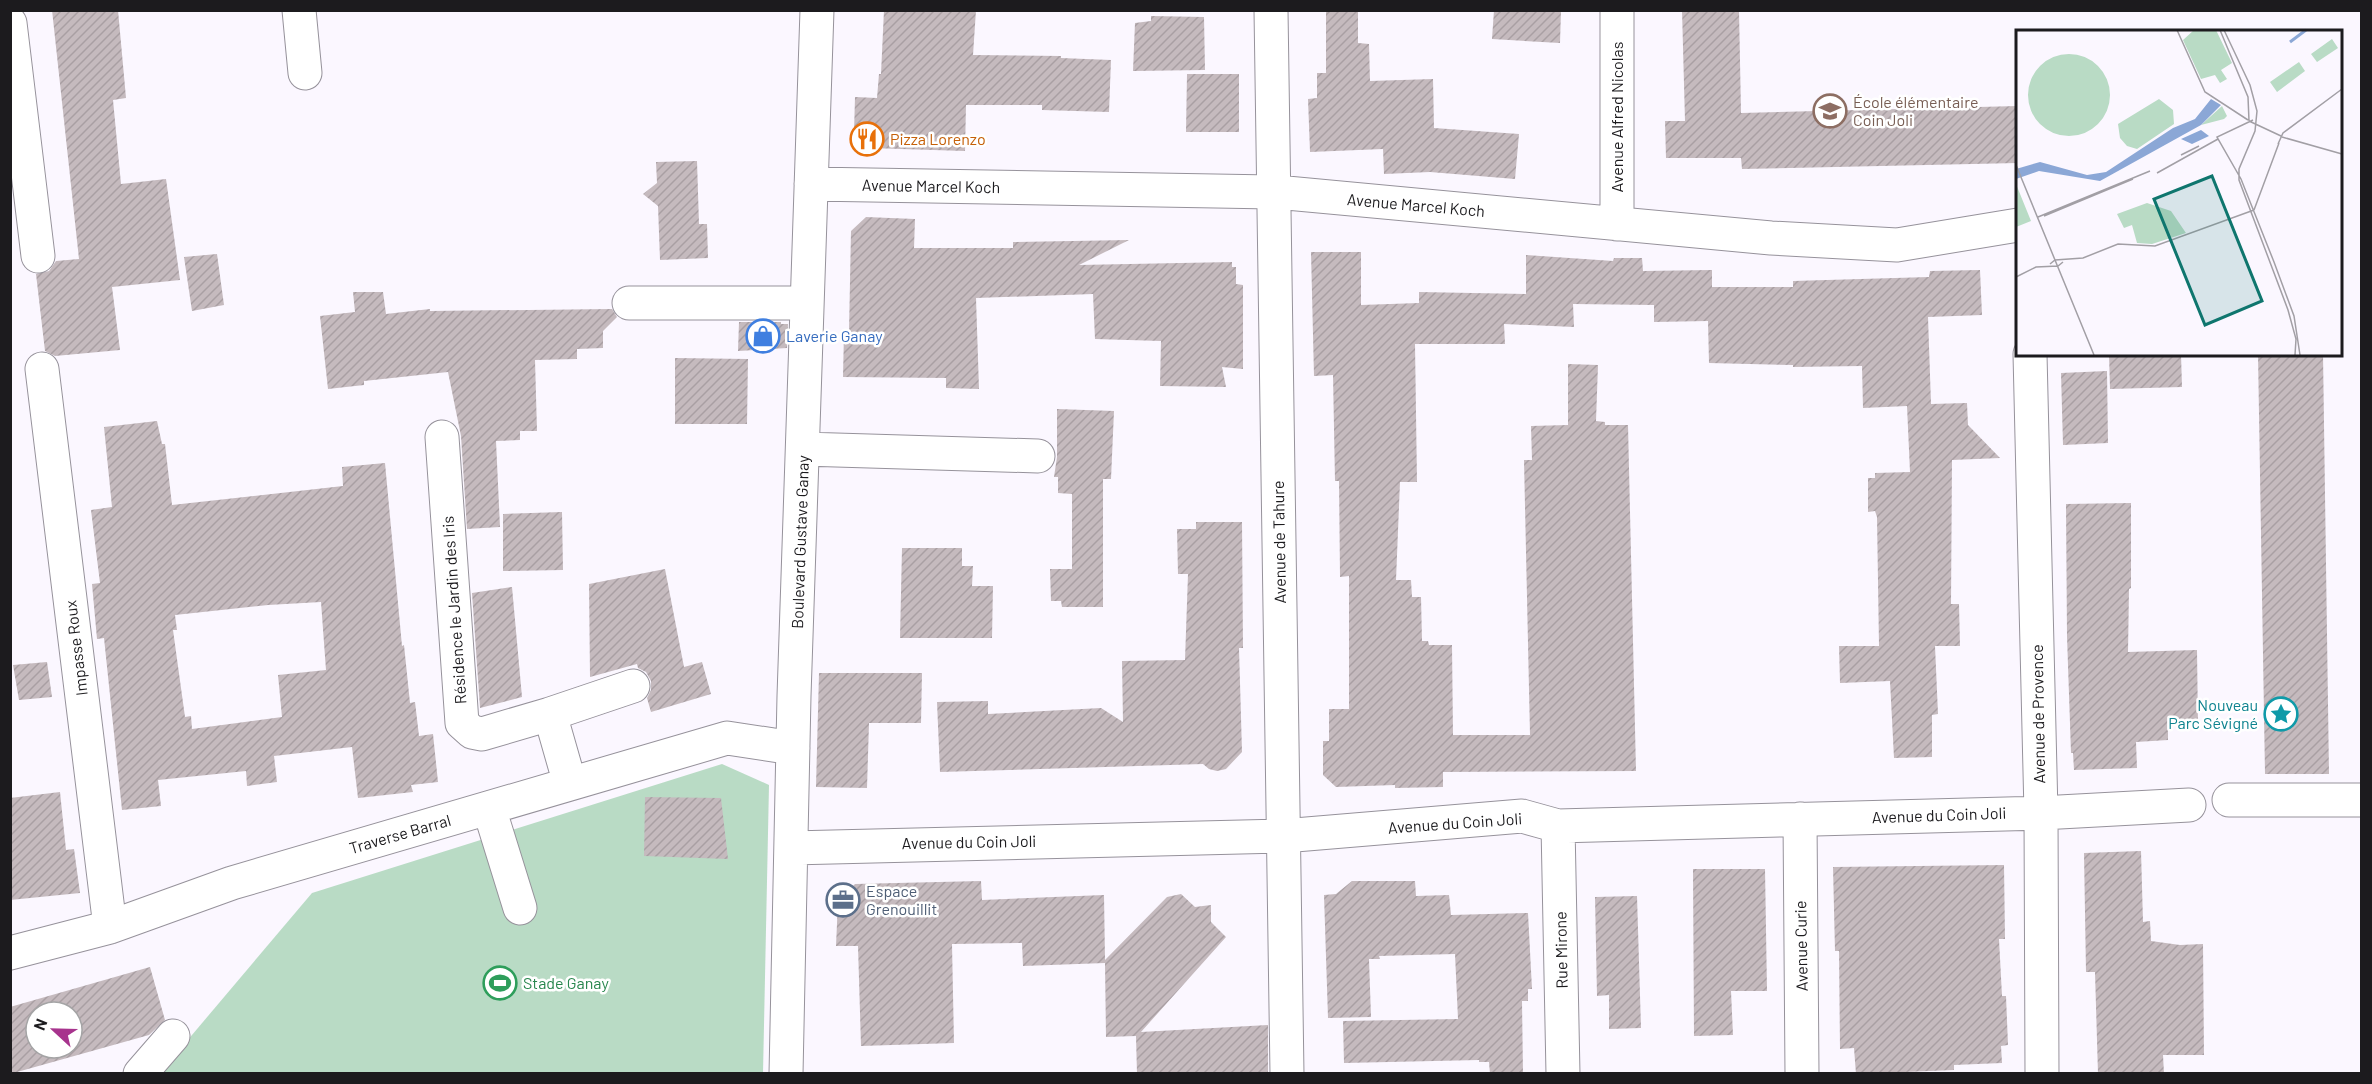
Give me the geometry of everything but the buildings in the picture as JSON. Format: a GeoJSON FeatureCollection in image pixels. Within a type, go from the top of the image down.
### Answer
{"type":"FeatureCollection","features":[{"type":"Feature","properties":{"kind":"street"},"geometry":{"type":"LineString","coordinates":[[299,10],[305,73]]}},
{"type":"Feature","properties":{"kind":"street","name":"Boulevard Gustave Ganay"},"geometry":{"type":"LineString","coordinates":[[786,1074],[793,748],[817,10]]}},
{"type":"Feature","properties":{"kind":"street","name":"Avenue de Tahure"},"geometry":{"type":"LineString","coordinates":[[1271,10],[1276,192],[1287,1074]]}},
{"type":"Feature","properties":{"kind":"street","name":"Avenue Alfred Nicolas"},"geometry":{"type":"LineString","coordinates":[[1617,10],[1617,224]]}},
{"type":"Feature","properties":{"kind":"street"},"geometry":{"type":"LineString","coordinates":[[11,40],[38,256]]}},
{"type":"Feature","properties":{"kind":"street","name":"Avenue Marcel Koch"},"geometry":{"type":"LineString","coordinates":[[811,184],[1276,192],[1771,238],[1897,245],[2016,225]]}},
{"type":"Feature","properties":{"kind":"street"},"geometry":{"type":"LineString","coordinates":[[629,303],[807,303]]}},
{"type":"Feature","properties":{"kind":"street","name":"Avenue de Provence"},"geometry":{"type":"LineString","coordinates":[[2030,356],[2041,813],[2042,1074]]}},
{"type":"Feature","properties":{"kind":"street","name":"Impasse Roux"},"geometry":{"type":"LineString","coordinates":[[42,369],[110,927]]}},
{"type":"Feature","properties":{"kind":"street","name":"Résidence le Jardin des Iris"},"geometry":{"type":"LineString","coordinates":[[442,437],[462,723],[472,732],[482,734],[550,714]]}},
{"type":"Feature","properties":{"kind":"street"},"geometry":{"type":"LineString","coordinates":[[803,449],[1038,456]]}},
{"type":"Feature","properties":{"kind":"street"},"geometry":{"type":"LineString","coordinates":[[570,784],[550,714],[633,686]]}},
{"type":"Feature","properties":{"kind":"street","name":"Traverse Barral"},"geometry":{"type":"LineString","coordinates":[[10,953],[110,927],[232,883],[727,738],[793,748]]}},
{"type":"Feature","properties":{"kind":"street"},"geometry":{"type":"LineString","coordinates":[[2229,800],[2361,800]]}},
{"type":"Feature","properties":{"kind":"street","name":"Avenue du Coin Joli"},"geometry":{"type":"LineString","coordinates":[[791,848],[1283,836],[1522,816],[1558,826],[2041,813],[2189,805]]}},
{"type":"Feature","properties":{"kind":"street"},"geometry":{"type":"LineString","coordinates":[[489,808],[520,908]]}},
{"type":"Feature","properties":{"kind":"street","name":"Avenue Curie"},"geometry":{"type":"LineString","coordinates":[[1800,819],[1802,1074]]}},
{"type":"Feature","properties":{"kind":"street","name":"Rue Mirone"},"geometry":{"type":"LineString","coordinates":[[1558,826],[1563,1074]]}},
{"type":"Feature","properties":{"kind":"street"},"geometry":{"type":"LineString","coordinates":[[140,1074],[172,1036]]}},
{"type":"Feature","properties":{"kind":"green space","name":"Stade Ganay"},"geometry":{"type":"Polygon","coordinates":[[[722,764],[769,785],[763,1073],[159,1074],[312,893],[722,764]]]}},
{"type":"Feature","properties":{"kind":"place","name":"École élémentaire Coin Joli"},"geometry":{"type":"Point","coordinates":[1830,111]}},
{"type":"Feature","properties":{"kind":"place","name":"Pizza Lorenzo"},"geometry":{"type":"Point","coordinates":[867,139]}},
{"type":"Feature","properties":{"kind":"place","name":"Laverie Ganay"},"geometry":{"type":"Point","coordinates":[763,336]}},
{"type":"Feature","properties":{"kind":"place","name":"Nouveau Parc Sévigné"},"geometry":{"type":"Point","coordinates":[2281,714]}},
{"type":"Feature","properties":{"kind":"place","name":"Espace Grenouillit"},"geometry":{"type":"Point","coordinates":[843,900]}},
{"type":"Feature","properties":{"kind":"place","name":"Stade Ganay"},"geometry":{"type":"Point","coordinates":[500,983]}}]}
